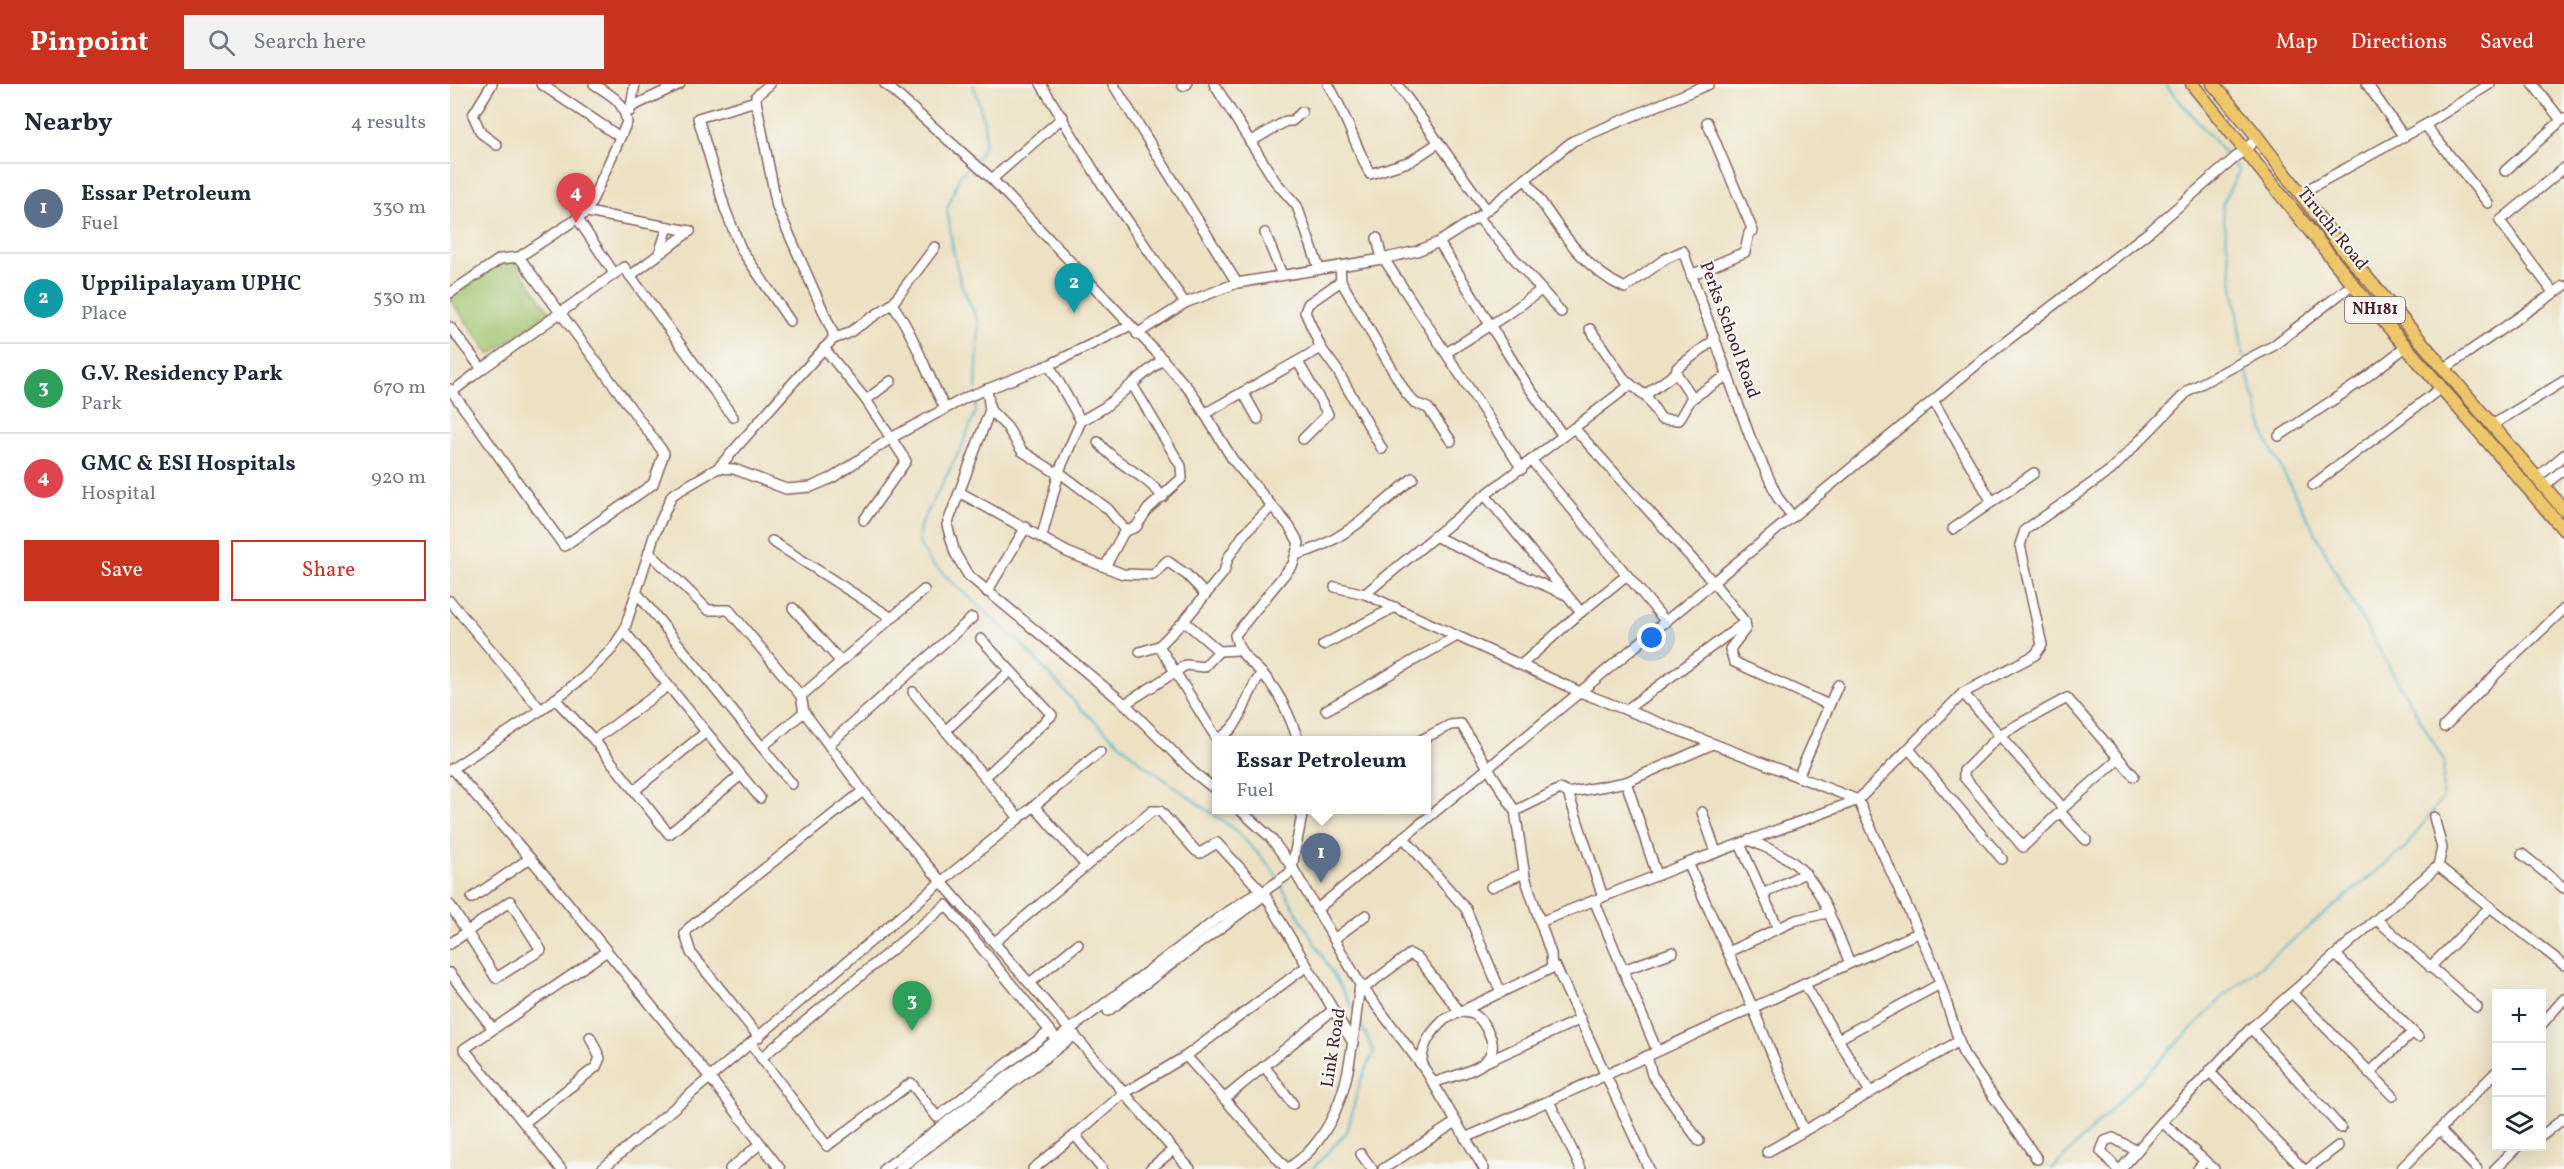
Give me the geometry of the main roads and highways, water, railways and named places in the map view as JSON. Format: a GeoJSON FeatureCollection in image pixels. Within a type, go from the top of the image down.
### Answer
{"type":"FeatureCollection","features":[{"type":"Feature","properties":{"kind":"highway","name":"Tiruchi Road"},"geometry":{"type":"LineString","coordinates":[[2192,84],[2241,154],[2564,530]]}},
{"type":"Feature","properties":{"kind":"highway","name":"NH181"},"geometry":{"type":"LineString","coordinates":[[2213,84],[2258,138],[2341,247],[2564,510]]}},
{"type":"Feature","properties":{"kind":"waterway"},"geometry":{"type":"LineString","coordinates":[[973,84],[982,113],[985,133],[981,152],[975,160]]}},
{"type":"Feature","properties":{"kind":"waterway"},"geometry":{"type":"LineString","coordinates":[[2165,84],[2230,159]]}},
{"type":"Feature","properties":{"kind":"waterway"},"geometry":{"type":"LineString","coordinates":[[971,164],[960,175],[947,209],[961,284],[979,323],[976,389]]}},
{"type":"Feature","properties":{"kind":"waterway"},"geometry":{"type":"LineString","coordinates":[[2233,164],[2239,171],[2222,205],[2243,357]]}},
{"type":"Feature","properties":{"kind":"waterway"},"geometry":{"type":"LineString","coordinates":[[2052,1169],[2224,996],[2405,848],[2442,799],[2444,761],[2348,595],[2267,441],[2244,363]]}},
{"type":"Feature","properties":{"kind":"waterway"},"geometry":{"type":"LineString","coordinates":[[976,398],[976,411],[961,448],[920,526],[918,542],[931,563],[1024,647],[1082,710],[1143,764],[1212,814]]}},
{"type":"Feature","properties":{"kind":"waterway"},"geometry":{"type":"LineString","coordinates":[[1213,814],[1235,830],[1269,865],[1277,877]]}},
{"type":"Feature","properties":{"kind":"waterway"},"geometry":{"type":"LineString","coordinates":[[1279,882],[1354,1010]]}},
{"type":"Feature","properties":{"kind":"waterway"},"geometry":{"type":"LineString","coordinates":[[1312,1169],[1347,1132],[1360,1082],[1374,1052],[1359,1020]]}},
{"type":"Feature","properties":{"kind":"place","name":"GMC & ESI Hospitals"},"geometry":{"type":"Point","coordinates":[576,223]}},
{"type":"Feature","properties":{"kind":"place","name":"Uppilipalayam UPHC"},"geometry":{"type":"Point","coordinates":[1074,313]}},
{"type":"Feature","properties":{"kind":"place","name":"Essar Petroleum"},"geometry":{"type":"Point","coordinates":[1321,883]}},
{"type":"Feature","properties":{"kind":"place","name":"G.V. Residency Park"},"geometry":{"type":"Point","coordinates":[912,1031]}}]}
